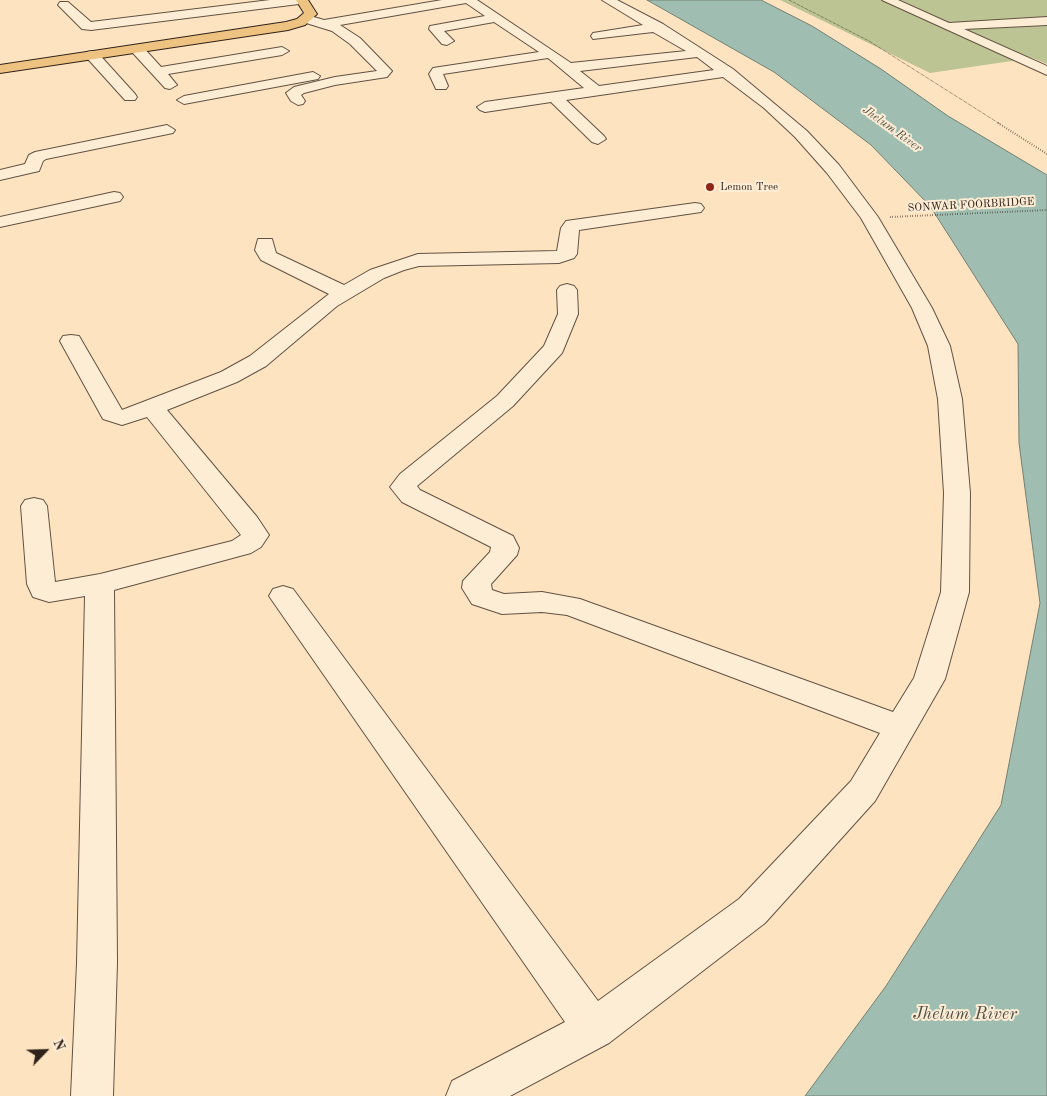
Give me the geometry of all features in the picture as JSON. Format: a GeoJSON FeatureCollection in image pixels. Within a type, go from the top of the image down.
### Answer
{"type":"FeatureCollection","features":[{"type":"Feature","properties":{"kind":"main road"},"geometry":{"type":"LineString","coordinates":[[0,69],[273,29],[307,19],[311,14],[300,0]]}},
{"type":"Feature","properties":{"kind":"street"},"geometry":{"type":"LineString","coordinates":[[64,5],[87,26],[92,26],[300,0]]}},
{"type":"Feature","properties":{"kind":"street"},"geometry":{"type":"LineString","coordinates":[[307,19],[327,23],[464,0]]}},
{"type":"Feature","properties":{"kind":"street"},"geometry":{"type":"LineString","coordinates":[[469,0],[551,54],[596,91]]}},
{"type":"Feature","properties":{"kind":"street"},"geometry":{"type":"LineString","coordinates":[[466,1096],[594,1029],[752,911],[863,790],[929,679],[954,592],[957,493],[950,399],[939,346],[922,308],[869,217],[833,169],[801,134],[728,72],[658,27],[608,0]]}},
{"type":"Feature","properties":{"kind":"street"},"geometry":{"type":"LineString","coordinates":[[888,0],[1047,71]]}},
{"type":"Feature","properties":{"kind":"street"},"geometry":{"type":"LineString","coordinates":[[447,41],[435,29],[496,18]]}},
{"type":"Feature","properties":{"kind":"street"},"geometry":{"type":"LineString","coordinates":[[945,26],[1047,20]]}},
{"type":"Feature","properties":{"kind":"street"},"geometry":{"type":"LineString","coordinates":[[298,100],[294,93],[299,90],[384,72],[355,41],[327,23]]}},
{"type":"Feature","properties":{"kind":"street"},"geometry":{"type":"LineString","coordinates":[[598,36],[658,27]]}},
{"type":"Feature","properties":{"kind":"street"},"geometry":{"type":"LineString","coordinates":[[512,43],[530,40]]}},
{"type":"Feature","properties":{"kind":"street"},"geometry":{"type":"LineString","coordinates":[[137,49],[195,112]]}},
{"type":"Feature","properties":{"kind":"street"},"geometry":{"type":"LineString","coordinates":[[439,53],[458,50]]}},
{"type":"Feature","properties":{"kind":"street"},"geometry":{"type":"LineString","coordinates":[[158,72],[282,51]]}},
{"type":"Feature","properties":{"kind":"street"},"geometry":{"type":"LineString","coordinates":[[567,68],[700,53]]}},
{"type":"Feature","properties":{"kind":"street"},"geometry":{"type":"LineString","coordinates":[[441,86],[436,74],[438,71],[551,54]]}},
{"type":"Feature","properties":{"kind":"street"},"geometry":{"type":"LineString","coordinates":[[92,56],[130,97]]}},
{"type":"Feature","properties":{"kind":"street"},"geometry":{"type":"LineString","coordinates":[[1019,58],[1016,64],[1047,80]]}},
{"type":"Feature","properties":{"kind":"street"},"geometry":{"type":"LineString","coordinates":[[485,108],[728,72]]}},
{"type":"Feature","properties":{"kind":"street"},"geometry":{"type":"LineString","coordinates":[[184,100],[315,76]]}},
{"type":"Feature","properties":{"kind":"street"},"geometry":{"type":"LineString","coordinates":[[554,97],[598,139]]}},
{"type":"Feature","properties":{"kind":"street"},"geometry":{"type":"LineString","coordinates":[[0,175],[30,168],[33,166],[35,158],[41,155],[167,130]]}},
{"type":"Feature","properties":{"kind":"street"},"geometry":{"type":"LineString","coordinates":[[0,222],[114,196]]}},
{"type":"Feature","properties":{"kind":"street"},"geometry":{"type":"LineString","coordinates":[[71,341],[111,414],[122,418],[229,378],[258,361],[330,302],[377,274],[408,262],[564,256],[568,252],[570,228],[572,225],[695,208]]}},
{"type":"Feature","properties":{"kind":"street"},"geometry":{"type":"LineString","coordinates":[[265,243],[265,250],[268,256],[344,293]]}},
{"type":"Feature","properties":{"kind":"street"},"geometry":{"type":"LineString","coordinates":[[567,290],[568,314],[554,348],[505,401],[409,479],[403,488],[411,496],[503,542],[504,554],[477,581],[476,588],[482,597],[502,604],[542,602],[570,606],[638,629],[900,728]]}},
{"type":"Feature","properties":{"kind":"street"},"geometry":{"type":"LineString","coordinates":[[34,506],[40,584],[43,590],[49,592],[100,584],[241,547],[251,541],[255,535],[248,523],[152,408]]}},
{"type":"Feature","properties":{"kind":"street"},"geometry":{"type":"LineString","coordinates":[[92,1096],[98,963],[100,584]]}},
{"type":"Feature","properties":{"kind":"street"},"geometry":{"type":"LineString","coordinates":[[283,596],[594,1029]]}},
{"type":"Feature","properties":{"kind":"path"},"geometry":{"type":"LineString","coordinates":[[789,0],[869,41],[1047,154]]}},
{"type":"Feature","properties":{"kind":"path","name":"SONWAR FOORBRIDGE"},"geometry":{"type":"LineString","coordinates":[[895,217],[1047,210]]}},
{"type":"Feature","properties":{"kind":"green space"},"geometry":{"type":"Polygon","coordinates":[[[780,0],[1047,0],[1047,64],[1032,58],[930,73],[780,0]]]}},
{"type":"Feature","properties":{"kind":"water","name":"Jhelum River"},"geometry":{"type":"Polygon","coordinates":[[[647,0],[761,0],[812,26],[881,69],[948,116],[1047,175],[1047,1096],[805,1096],[886,986],[1001,805],[1040,603],[1019,443],[1018,344],[930,206],[871,145],[774,72],[647,0]]]}},
{"type":"Feature","properties":{"kind":"place","name":"Lemon Tree"},"geometry":{"type":"Point","coordinates":[710,187]}}]}
